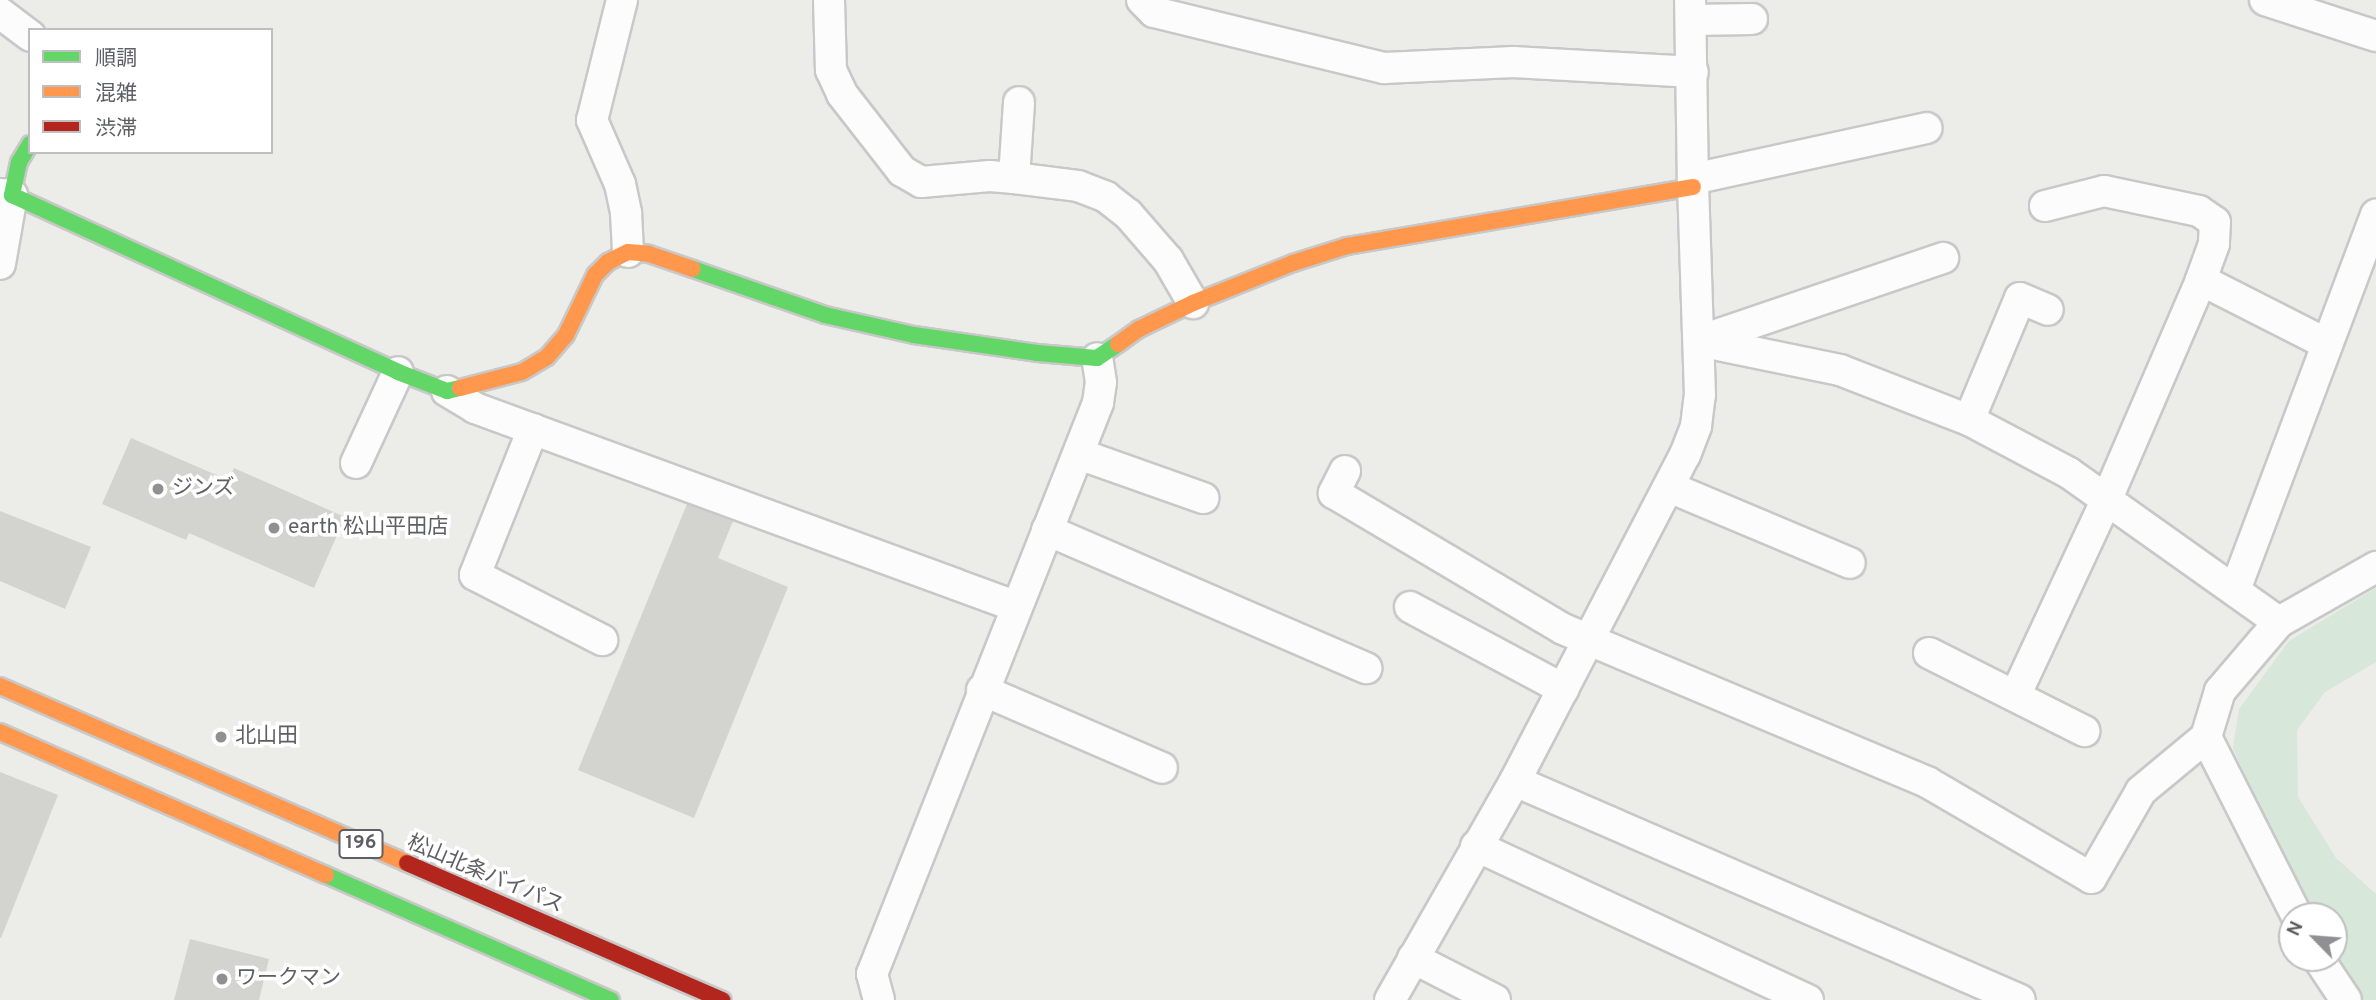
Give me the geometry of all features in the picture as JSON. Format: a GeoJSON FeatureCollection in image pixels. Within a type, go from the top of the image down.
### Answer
{"type":"FeatureCollection","features":[{"type":"Feature","properties":{"kind":"main road"},"geometry":{"type":"LineString","coordinates":[[28,148],[19,162],[6,195],[398,372],[447,391],[522,372],[547,357],[566,335],[595,275],[608,262],[628,252],[649,254],[825,315],[914,335],[1037,353],[1097,358],[1139,329],[1193,303],[1293,263],[1347,246],[1693,183]]}},
{"type":"Feature","properties":{"kind":"main road","name":"松山北条バイパス"},"geometry":{"type":"LineString","coordinates":[[0,686],[722,1000]]}},
{"type":"Feature","properties":{"kind":"main road","name":"196"},"geometry":{"type":"LineString","coordinates":[[0,732],[611,1000]]}},
{"type":"Feature","properties":{"kind":"street"},"geometry":{"type":"LineString","coordinates":[[622,0],[592,120],[620,184],[626,213],[628,252]]}},
{"type":"Feature","properties":{"kind":"street"},"geometry":{"type":"LineString","coordinates":[[829,0],[831,70],[842,94],[902,171],[921,182],[990,176],[1078,186],[1107,197],[1128,214],[1168,260],[1193,303]]}},
{"type":"Feature","properties":{"kind":"street"},"geometry":{"type":"LineString","coordinates":[[1142,0],[1154,12],[1384,68],[1514,62],[1693,72]]}},
{"type":"Feature","properties":{"kind":"street"},"geometry":{"type":"LineString","coordinates":[[2265,0],[2376,36]]}},
{"type":"Feature","properties":{"kind":"street"},"geometry":{"type":"LineString","coordinates":[[1390,1000],[1515,781],[1669,487],[1696,426],[1700,395],[1691,10],[1752,19]]}},
{"type":"Feature","properties":{"kind":"street"},"geometry":{"type":"LineString","coordinates":[[0,13],[28,34]]}},
{"type":"Feature","properties":{"kind":"street"},"geometry":{"type":"LineString","coordinates":[[1014,178],[1019,102]]}},
{"type":"Feature","properties":{"kind":"street"},"geometry":{"type":"LineString","coordinates":[[1693,183],[1926,128]]}},
{"type":"Feature","properties":{"kind":"street"},"geometry":{"type":"LineString","coordinates":[[2017,694],[2106,501],[2214,244],[2215,222],[2199,211],[2104,191],[2045,206]]}},
{"type":"Feature","properties":{"kind":"street"},"geometry":{"type":"LineString","coordinates":[[0,264],[6,195]]}},
{"type":"Feature","properties":{"kind":"street"},"geometry":{"type":"LineString","coordinates":[[2235,590],[2376,215]]}},
{"type":"Feature","properties":{"kind":"street"},"geometry":{"type":"LineString","coordinates":[[1699,341],[1943,258]]}},
{"type":"Feature","properties":{"kind":"street"},"geometry":{"type":"LineString","coordinates":[[2201,280],[2327,344]]}},
{"type":"Feature","properties":{"kind":"street"},"geometry":{"type":"LineString","coordinates":[[1969,420],[2020,298],[2048,310]]}},
{"type":"Feature","properties":{"kind":"street"},"geometry":{"type":"LineString","coordinates":[[1699,341],[1840,370],[1969,420],[2069,473],[2279,622]]}},
{"type":"Feature","properties":{"kind":"street"},"geometry":{"type":"LineString","coordinates":[[879,1000],[872,974],[1015,606],[1098,403],[1101,382],[1097,358]]}},
{"type":"Feature","properties":{"kind":"street"},"geometry":{"type":"LineString","coordinates":[[356,464],[398,372]]}},
{"type":"Feature","properties":{"kind":"street"},"geometry":{"type":"LineString","coordinates":[[447,391],[475,408],[1015,606]]}},
{"type":"Feature","properties":{"kind":"street"},"geometry":{"type":"LineString","coordinates":[[533,429],[475,575],[602,640]]}},
{"type":"Feature","properties":{"kind":"street"},"geometry":{"type":"LineString","coordinates":[[1079,454],[1203,498]]}},
{"type":"Feature","properties":{"kind":"street"},"geometry":{"type":"LineString","coordinates":[[1345,471],[1334,493],[1441,543],[1563,629],[1927,782],[2091,878],[2141,791],[2206,737],[2220,691],[2279,622],[2368,571],[2376,545]]}},
{"type":"Feature","properties":{"kind":"street"},"geometry":{"type":"LineString","coordinates":[[1669,487],[1850,563]]}},
{"type":"Feature","properties":{"kind":"street"},"geometry":{"type":"LineString","coordinates":[[1047,530],[1366,667]]}},
{"type":"Feature","properties":{"kind":"street"},"geometry":{"type":"LineString","coordinates":[[1410,607],[1563,689]]}},
{"type":"Feature","properties":{"kind":"street"},"geometry":{"type":"LineString","coordinates":[[1929,653],[2017,694],[2084,731]]}},
{"type":"Feature","properties":{"kind":"street"},"geometry":{"type":"LineString","coordinates":[[982,690],[1162,768]]}},
{"type":"Feature","properties":{"kind":"street"},"geometry":{"type":"LineString","coordinates":[[2206,737],[2290,902]]}},
{"type":"Feature","properties":{"kind":"street"},"geometry":{"type":"LineString","coordinates":[[1515,781],[2019,1000]]}},
{"type":"Feature","properties":{"kind":"street"},"geometry":{"type":"LineString","coordinates":[[1476,846],[1808,1000]]}},
{"type":"Feature","properties":{"kind":"street"},"geometry":{"type":"LineString","coordinates":[[1413,958],[1494,1000]]}},
{"type":"Feature","properties":{"kind":"street"},"geometry":{"type":"LineString","coordinates":[[2327,972],[2346,1000]]}},
{"type":"Feature","properties":{"kind":"green space"},"geometry":{"type":"Polygon","coordinates":[[[2376,588],[2376,662],[2325,692],[2297,730],[2298,797],[2336,858],[2376,894],[2376,1000],[2363,1000],[2346,972],[2348,972],[2348,902],[2305,902],[2290,875],[2233,748],[2239,709],[2289,641],[2376,588]]]}},
{"type":"Feature","properties":{"kind":"building"},"geometry":{"type":"Polygon","coordinates":[[[131,438],[228,480],[234,468],[345,517],[314,588],[189,533],[186,540],[102,504],[131,438]]]}},
{"type":"Feature","properties":{"kind":"building"},"geometry":{"type":"Polygon","coordinates":[[[687,504],[733,521],[718,558],[788,587],[694,818],[578,770],[687,504]]]}},
{"type":"Feature","properties":{"kind":"building"},"geometry":{"type":"Polygon","coordinates":[[[0,511],[91,547],[65,609],[0,581],[0,511]]]}},
{"type":"Feature","properties":{"kind":"building"},"geometry":{"type":"Polygon","coordinates":[[[0,772],[58,795],[1,938],[0,938],[0,772]]]}},
{"type":"Feature","properties":{"kind":"building","name":"ワークマン"},"geometry":{"type":"Polygon","coordinates":[[[190,939],[269,959],[259,1000],[174,1000],[190,939]]]}},
{"type":"Feature","properties":{"kind":"traffic: fast"},"geometry":{"type":"LineString","coordinates":[[28,147],[19,162],[12,195],[398,372],[447,391],[460,388]]}},
{"type":"Feature","properties":{"kind":"traffic: fast"},"geometry":{"type":"LineString","coordinates":[[693,269],[825,315],[914,335],[1037,353],[1097,358],[1118,344]]}},
{"type":"Feature","properties":{"kind":"traffic: fast"},"geometry":{"type":"LineString","coordinates":[[326,875],[611,1000]]}},
{"type":"Feature","properties":{"kind":"traffic: slow"},"geometry":{"type":"LineString","coordinates":[[1118,344],[1139,329],[1193,303],[1293,263],[1347,246],[1693,187]]}},
{"type":"Feature","properties":{"kind":"traffic: slow"},"geometry":{"type":"LineString","coordinates":[[460,388],[522,372],[547,357],[566,335],[595,275],[608,262],[628,252],[649,254],[693,269]]}},
{"type":"Feature","properties":{"kind":"traffic: slow"},"geometry":{"type":"LineString","coordinates":[[0,686],[407,863]]}},
{"type":"Feature","properties":{"kind":"traffic: slow"},"geometry":{"type":"LineString","coordinates":[[0,732],[326,875]]}},
{"type":"Feature","properties":{"kind":"traffic: jam"},"geometry":{"type":"LineString","coordinates":[[407,863],[722,1000]]}},
{"type":"Feature","properties":{"kind":"place","name":"ジンズ"},"geometry":{"type":"Point","coordinates":[158,489]}},
{"type":"Feature","properties":{"kind":"place","name":"earth 松山平田店"},"geometry":{"type":"Point","coordinates":[274,528]}},
{"type":"Feature","properties":{"kind":"place","name":"北山田"},"geometry":{"type":"Point","coordinates":[221,737]}},
{"type":"Feature","properties":{"kind":"place","name":"ワークマン"},"geometry":{"type":"Point","coordinates":[222,979]}}]}
